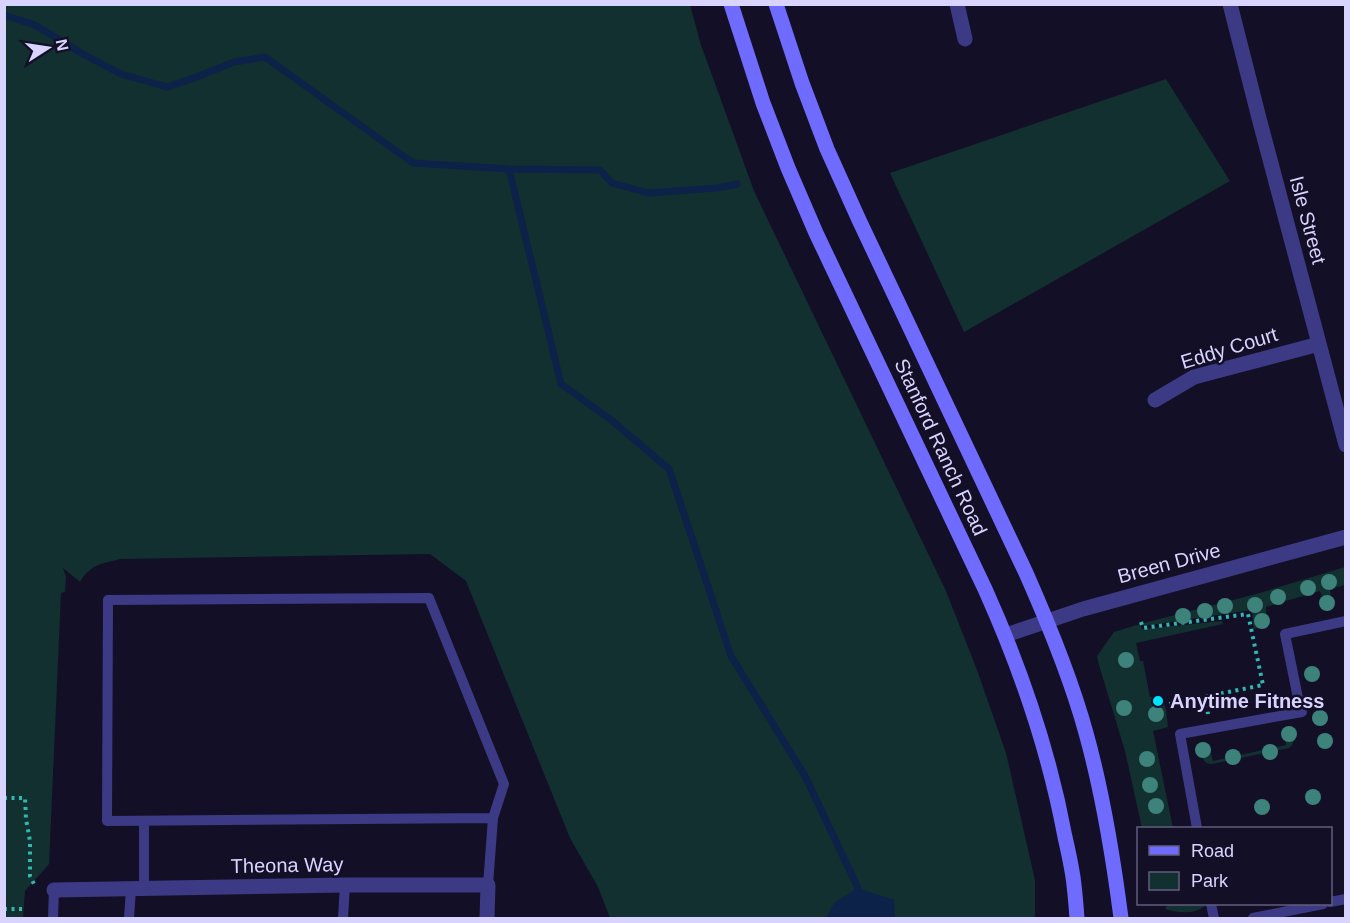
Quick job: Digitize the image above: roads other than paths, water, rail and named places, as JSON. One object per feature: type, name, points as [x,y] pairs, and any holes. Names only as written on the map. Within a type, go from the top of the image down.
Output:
[{"type":"main road","name":"Stanford Ranch Road","points":[[731,4],[763,103],[811,222],[1006,635],[1032,707],[1057,797],[1073,878],[1077,918]]},
{"type":"main road","name":"Stanford Ranch Road","points":[[776,4],[827,150],[1048,621],[1088,744],[1102,801],[1121,918]]},
{"type":"street","points":[[957,4],[965,39]]},
{"type":"street","name":"Isle Street","points":[[1230,4],[1346,446]]},
{"type":"street","name":"Eddy Court","points":[[1155,400],[1194,377],[1319,344]]},
{"type":"street","name":"Breen Drive","points":[[1006,635],[1083,609],[1346,537]]},
{"type":"street","points":[[487,918],[488,885]]},
{"type":"street","name":"Theona Way","points":[[54,890],[488,885]]},
{"type":"lane","points":[[488,885],[493,818],[504,784],[429,598],[108,600],[107,821],[493,818]]},
{"type":"lane","points":[[1298,698],[1285,634],[1346,621]]},
{"type":"lane","points":[[1197,827],[1180,734],[1302,712]]},
{"type":"lane","points":[[129,918],[137,889],[144,821]]},
{"type":"lane","points":[[343,918],[345,885]]},
{"type":"lane","points":[[53,918],[54,890]]},
{"type":"lane","points":[[1252,918],[1314,905]]},
{"type":"water","points":[[858,888],[894,900],[895,918],[826,918],[834,903]]},
{"type":"waterway","points":[[4,15],[35,25],[121,74],[167,87],[234,62],[265,57],[413,163],[509,169],[561,384],[610,419],[669,469],[731,656],[805,776],[858,888]]},
{"type":"waterway","points":[[509,169],[600,170],[612,183],[648,193],[717,188],[737,184]]},
{"type":"place","name":"Anytime Fitness","points":[[1158,701]]}]
